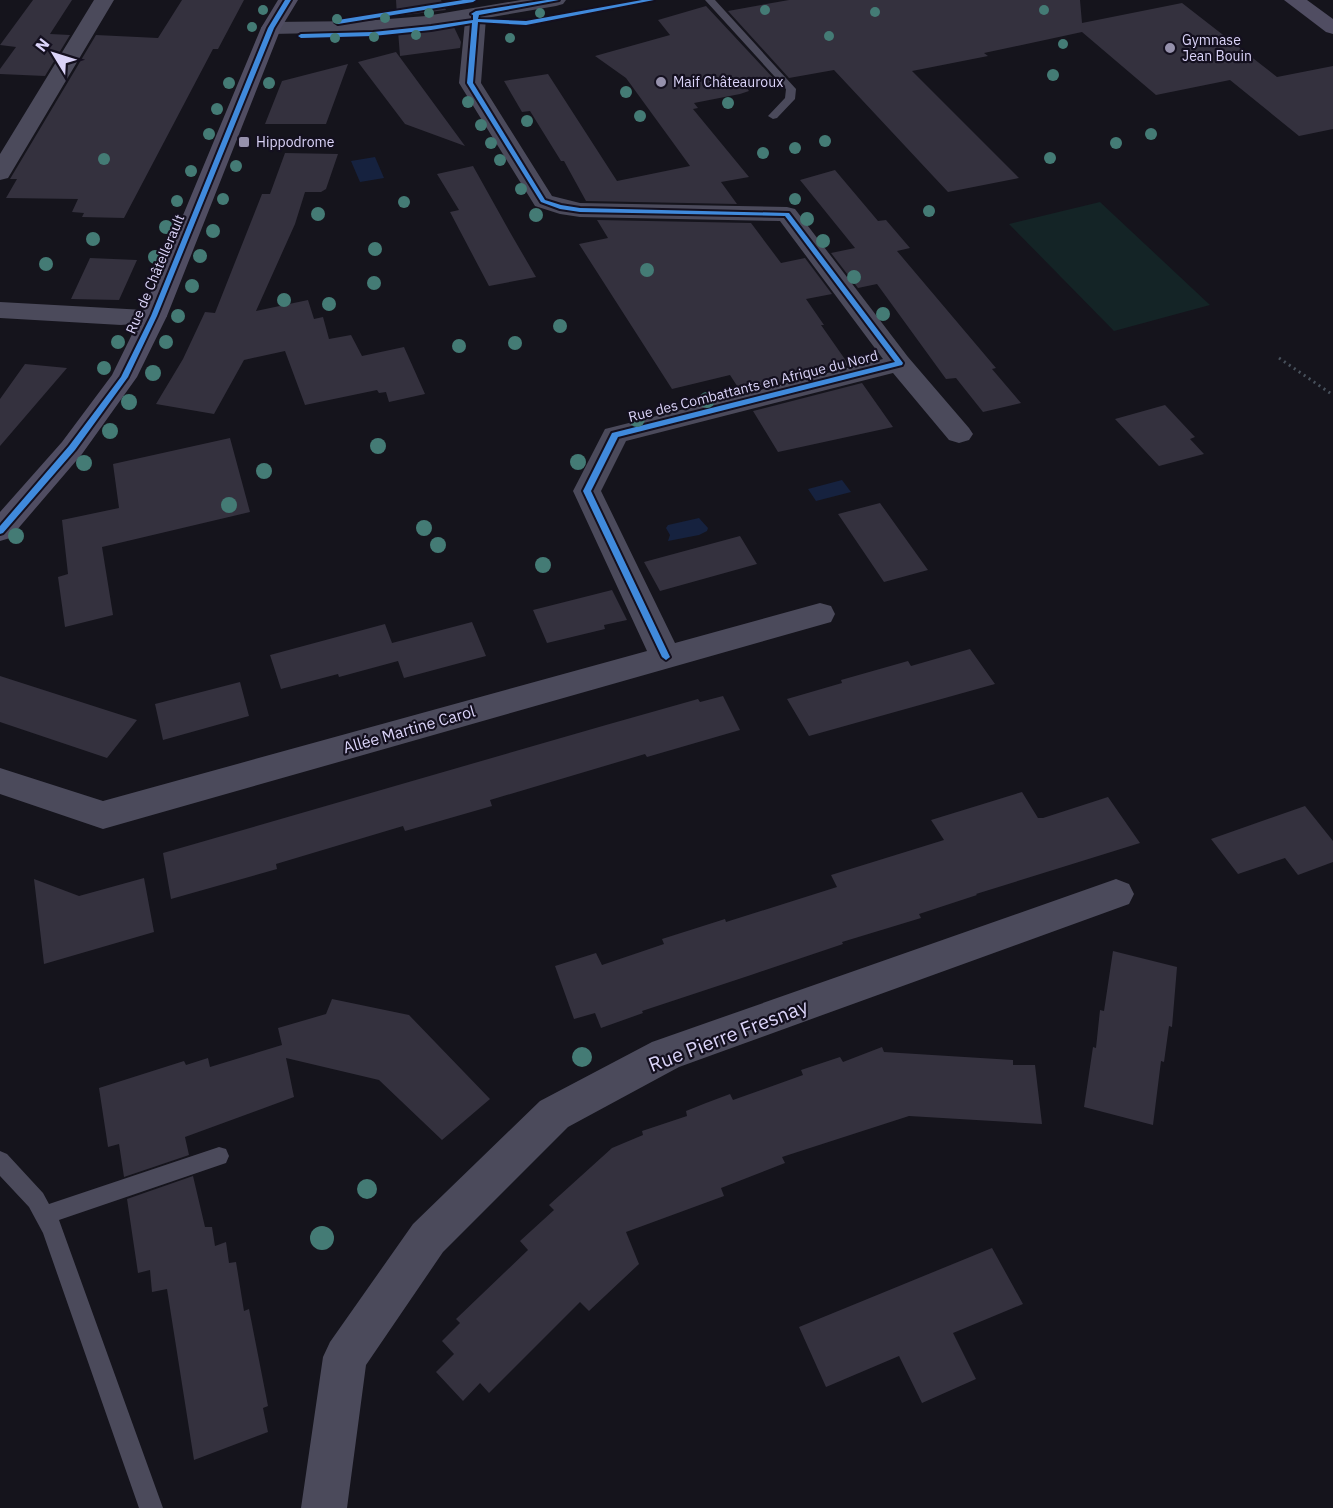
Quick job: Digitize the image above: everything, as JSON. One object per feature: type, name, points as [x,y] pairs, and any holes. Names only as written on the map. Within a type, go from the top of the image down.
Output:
[{"type":"main road","name":"Rue de Châtellerault","points":[[0,531],[72,447],[124,377],[154,316],[271,28],[288,0]]},
{"type":"main road","points":[[1294,0],[1331,25]]},
{"type":"street","points":[[0,172],[104,0]]},
{"type":"street","points":[[271,28],[374,26],[426,22],[556,0]]},
{"type":"street","name":"Rue des Combattants en Afrique du Nord","points":[[476,13],[470,83],[543,201],[560,207],[580,210],[787,214],[899,363],[958,434]]},
{"type":"street","points":[[0,310],[121,317],[154,316]]},
{"type":"street","name":"Rue des Combattants en Afrique du Nord","points":[[666,657],[587,491],[615,435],[899,363]]},
{"type":"street","name":"Allée Martine Carol","points":[[0,781],[103,815],[820,614]]},
{"type":"street","name":"Rue Pierre Fresnay","points":[[324,1508],[345,1357],[428,1238],[554,1114],[666,1054],[1116,894]]},
{"type":"lane","points":[[710,0],[790,89],[790,99],[773,116]]},
{"type":"lane","points":[[45,1215],[219,1156]]},
{"type":"lane","points":[[0,1161],[36,1200],[52,1229],[151,1508]]},
{"type":"path","points":[[1279,358],[1333,395]]},
{"type":"shaded area","points":[[1100,202],[1210,305],[1114,331],[1009,224]]},
{"type":"water","points":[[375,157],[384,178],[360,182],[351,161]]},
{"type":"water","points":[[842,480],[851,492],[816,501],[808,489]]},
{"type":"water","points":[[699,518],[708,528],[707,531],[699,535],[668,541],[670,535],[666,528],[668,525]]},
{"type":"building","points":[[33,0],[72,0],[50,34],[70,35],[45,76],[0,74],[0,69],[16,47],[0,45]]},
{"type":"building","points":[[182,0],[244,0],[218,49],[213,49],[124,218],[82,217],[84,213],[72,212],[78,199],[6,198],[17,179],[10,179],[96,35],[158,38]]},
{"type":"building","points":[[396,0],[441,0],[446,10],[397,16]]},
{"type":"building","points":[[789,0],[1080,0],[1082,23],[1182,3],[1277,77],[1333,66],[1333,129],[1299,136],[1230,80],[1156,95],[1082,32],[984,53],[988,56],[912,71],[1019,178],[948,192],[834,70],[789,78],[728,11]]},
{"type":"building","points":[[706,6],[775,80],[745,85],[749,91],[740,94],[694,103],[698,108],[693,109],[749,177],[721,182],[737,204],[586,201],[564,161],[561,161],[530,111],[522,112],[504,81],[548,74],[617,181],[690,166],[626,78],[595,56],[670,35],[658,20]]},
{"type":"building","points":[[453,25],[461,42],[460,48],[400,56],[398,31]]},
{"type":"building","points":[[396,52],[465,146],[405,124],[358,62]]},
{"type":"building","points":[[348,64],[326,124],[265,124],[282,81]]},
{"type":"building","points":[[285,153],[338,154],[326,189],[321,192],[305,192],[295,224],[256,311],[308,300],[314,319],[323,317],[329,339],[351,335],[362,356],[404,347],[425,394],[389,402],[386,392],[379,393],[377,390],[305,405],[285,351],[244,360],[214,414],[156,404],[183,359],[205,312],[215,313],[262,194],[270,194]]},
{"type":"building","points":[[473,166],[536,277],[489,286],[450,212],[459,210],[437,174]]},
{"type":"building","points":[[835,170],[878,221],[886,220],[910,248],[897,251],[996,368],[992,369],[1021,403],[983,412],[956,378],[946,379],[877,284],[858,288],[831,253],[855,248],[800,180]]},
{"type":"building","points":[[597,220],[751,223],[781,263],[805,258],[832,294],[806,299],[849,365],[741,392],[730,375],[672,389],[579,244],[608,238]]},
{"type":"building","points":[[90,258],[137,260],[119,300],[71,299]]},
{"type":"building","points":[[25,364],[67,368],[0,446],[0,399]]},
{"type":"building","points":[[862,383],[893,427],[778,452],[753,411]]},
{"type":"building","points":[[1165,405],[1195,437],[1190,439],[1204,454],[1159,466],[1115,419]]},
{"type":"building","points":[[230,438],[250,512],[102,547],[113,615],[65,627],[58,577],[68,574],[62,520],[119,508],[113,464]]},
{"type":"building","points":[[880,503],[928,570],[884,582],[838,514]]},
{"type":"building","points":[[740,536],[757,564],[660,591],[644,562]]},
{"type":"building","points":[[612,590],[627,620],[604,625],[605,629],[547,643],[533,610]]},
{"type":"building","points":[[472,622],[486,656],[404,678],[398,661],[339,677],[338,674],[281,689],[270,655],[385,624],[392,643]]},
{"type":"building","points":[[970,649],[995,684],[809,736],[787,699],[842,683],[841,680],[908,661],[911,666]]},
{"type":"building","points":[[0,676],[137,720],[107,758],[0,722]]},
{"type":"building","points":[[240,682],[249,716],[163,740],[155,704]]},
{"type":"building","points":[[723,696],[740,730],[647,757],[645,754],[490,800],[492,806],[405,831],[403,826],[276,864],[277,869],[171,899],[163,853],[698,699],[700,702]]},
{"type":"building","points":[[1022,792],[1038,818],[1108,797],[1140,843],[976,894],[919,914],[921,918],[842,942],[843,944],[642,1011],[643,1013],[601,1028],[595,1013],[574,1019],[555,966],[596,953],[602,965],[664,944],[662,939],[725,919],[726,922],[837,887],[831,875],[944,840],[931,820]]},
{"type":"building","points":[[1305,806],[1333,841],[1333,862],[1298,875],[1285,858],[1238,874],[1211,839]]},
{"type":"building","points":[[144,878],[154,932],[44,964],[34,879],[79,896]]},
{"type":"building","points":[[1113,951],[1177,967],[1172,1027],[1169,1026],[1164,1062],[1161,1061],[1153,1125],[1084,1107],[1093,1047],[1096,1048],[1100,1010],[1104,1011]]},
{"type":"building","points":[[332,999],[409,1015],[490,1099],[442,1140],[379,1080],[286,1058],[294,1097],[185,1137],[189,1155],[124,1177],[119,1144],[108,1147],[99,1088],[184,1061],[186,1065],[208,1058],[210,1067],[282,1045],[278,1028],[326,1014]]},
{"type":"building","points":[[882,1047],[884,1052],[1013,1060],[1013,1065],[1035,1065],[1042,1124],[909,1116],[782,1157],[785,1163],[721,1188],[724,1196],[626,1232],[639,1264],[589,1311],[580,1302],[489,1393],[480,1383],[463,1401],[436,1372],[454,1354],[442,1341],[460,1323],[456,1319],[528,1250],[520,1241],[554,1210],[549,1205],[612,1148],[643,1135],[642,1131],[687,1116],[686,1111],[730,1094],[733,1100],[803,1075],[801,1070],[840,1057],[843,1062]]},
{"type":"building","points":[[193,1176],[205,1227],[212,1227],[215,1246],[226,1242],[229,1263],[236,1262],[244,1311],[249,1309],[268,1406],[263,1408],[268,1432],[194,1460],[167,1289],[152,1292],[150,1270],[138,1273],[127,1199]]},
{"type":"building","points":[[992,1248],[1023,1304],[953,1333],[976,1379],[922,1403],[899,1356],[826,1387],[799,1327]]},
{"type":"cycle path","points":[[0,531],[72,448],[124,377],[154,316],[271,28],[288,0]]},
{"type":"cycle path","points":[[338,22],[473,0]]},
{"type":"cycle path","points":[[474,14],[556,0]]},
{"type":"cycle path","points":[[301,36],[373,34],[482,20],[526,23],[651,0]]},
{"type":"cycle path","points":[[476,13],[470,83],[543,201],[560,207],[580,210],[787,214],[899,363],[615,435],[587,491],[666,657]]},
{"type":"place","name":"Gymnase Jean Bouin","points":[[1170,48]]},
{"type":"place","name":"Maif Châteauroux","points":[[661,82]]},
{"type":"place","name":"Hippodrome","points":[[244,142]]}]
